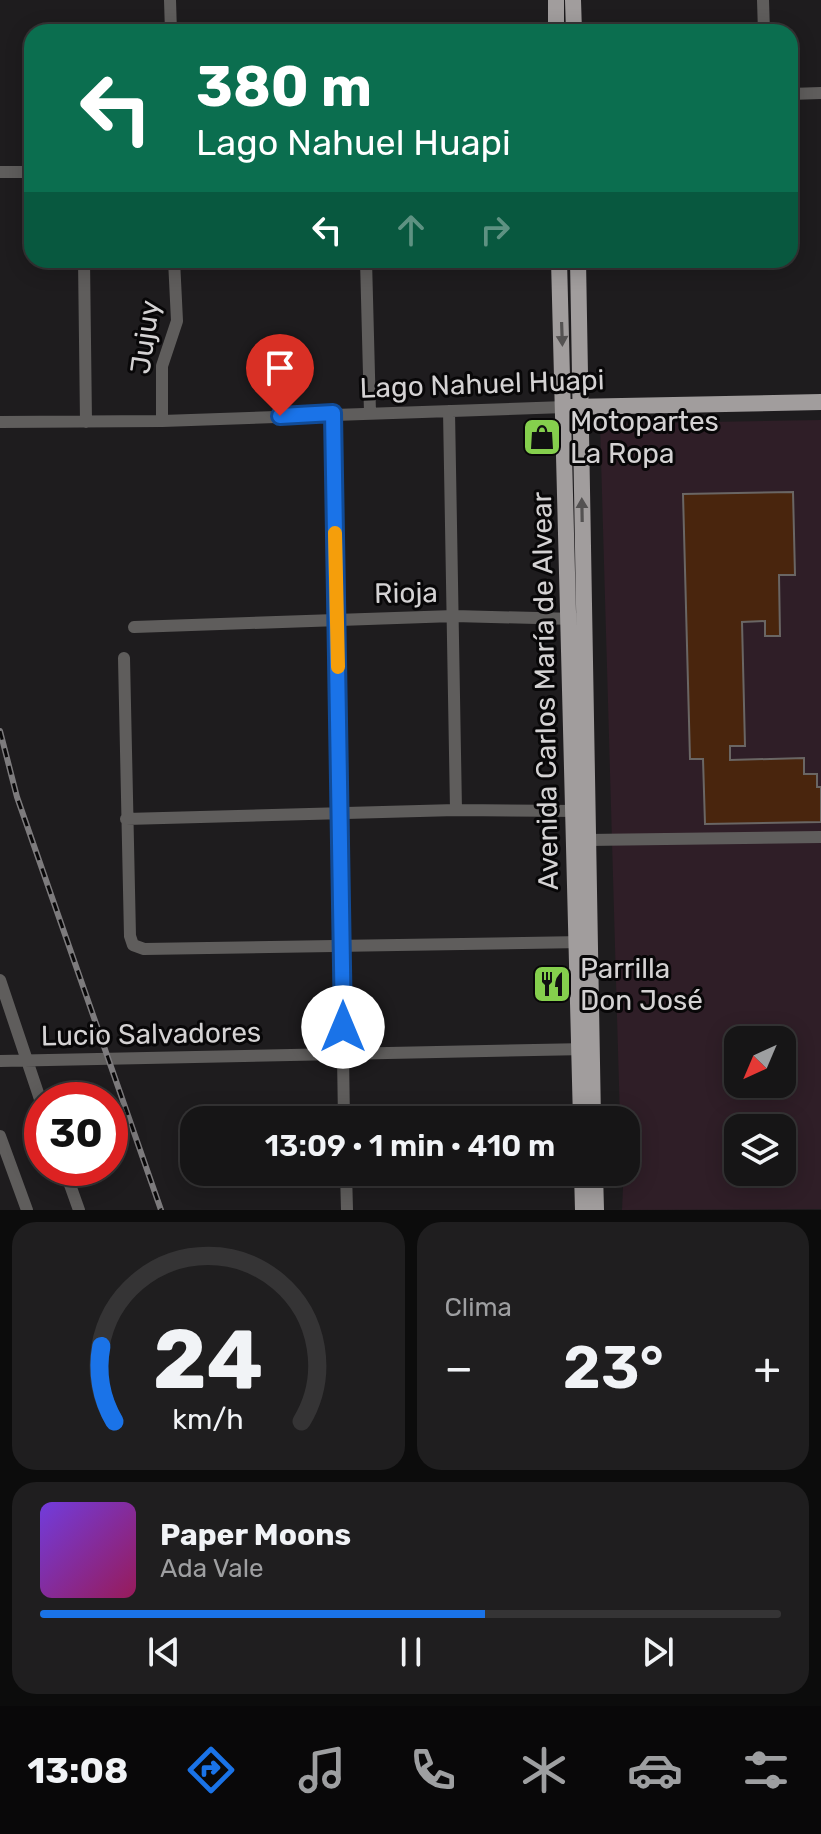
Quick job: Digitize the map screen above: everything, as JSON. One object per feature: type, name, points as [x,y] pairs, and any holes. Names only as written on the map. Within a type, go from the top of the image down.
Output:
[{"type":"main road","points":[[556,0],[556,24]]},
{"type":"main road","points":[[573,0],[574,24]]},
{"type":"main road","name":"Avenida Carlos María de Alvear","points":[[560,268],[573,407]]},
{"type":"main road","name":"Avenida Carlos María de Alvear","points":[[578,268],[573,407],[584,942],[585,1049],[582,1106]]},
{"type":"main road","name":"Lago Nahuel Huapi","points":[[573,407],[821,402]]},
{"type":"main road","name":"Avenida Carlos María de Alvear","points":[[581,811],[587,840],[584,942]]},
{"type":"main road","name":"Avenida Carlos María de Alvear","points":[[585,1049],[591,1106]]},
{"type":"main road","points":[[582,1186],[583,1210]]},
{"type":"main road","points":[[595,1186],[596,1210]]},
{"type":"street","points":[[170,0],[171,24]]},
{"type":"street","points":[[763,0],[764,24]]},
{"type":"street","points":[[798,94],[821,93]]},
{"type":"street","points":[[0,172],[24,172]]},
{"type":"street","points":[[84,268],[86,422]]},
{"type":"street","name":"Jujuy","points":[[162,421],[162,366],[177,321],[174,268]]},
{"type":"street","points":[[366,268],[370,413]]},
{"type":"street","name":"Lago Nahuel Huapi","points":[[0,422],[162,421],[573,407]]},
{"type":"street","points":[[449,411],[456,810]]},
{"type":"street","points":[[333,413],[342,813],[344,1106]]},
{"type":"street","name":"Rioja","points":[[134,627],[454,616],[577,619]]},
{"type":"street","points":[[124,658],[126,819],[130,936],[133,945],[144,949],[584,942]]},
{"type":"street","points":[[126,819],[456,810],[581,811]]},
{"type":"street","points":[[587,840],[821,837]]},
{"type":"street","points":[[0,980],[34,1082]]},
{"type":"street","name":"Lucio Salvadores","points":[[0,1061],[585,1049]]},
{"type":"street","points":[[0,1136],[27,1210]]},
{"type":"street","points":[[70,1186],[79,1210]]},
{"type":"street","points":[[346,1186],[347,1210]]},
{"type":"shaded area","points":[[821,420],[821,1209],[622,1210],[623,1186],[640,1186],[640,1106],[620,1106],[600,424]]},
{"type":"building","points":[[793,492],[795,575],[779,575],[780,636],[765,636],[765,621],[742,622],[745,746],[730,746],[730,760],[804,758],[804,774],[817,774],[817,787],[821,787],[821,822],[705,824],[703,759],[690,759],[683,494]]},
{"type":"railway","points":[[0,731],[17,797],[161,1210]]},
{"type":"slow traffic","points":[[335,533],[338,667]]},
{"type":"place","name":"Motopartes La Ropa","points":[[542,437]]},
{"type":"place","name":"Parrilla Don José","points":[[552,984]]},
{"type":"route","points":[[280,416],[333,413],[342,813],[343,1027]]}]
